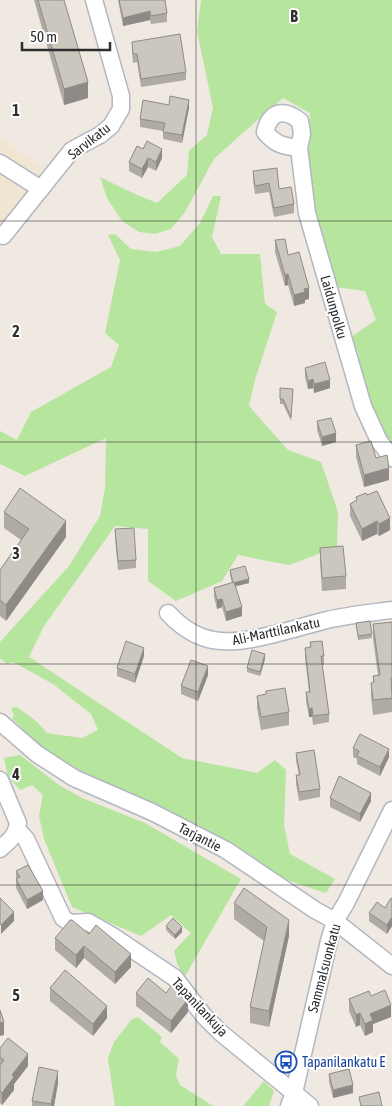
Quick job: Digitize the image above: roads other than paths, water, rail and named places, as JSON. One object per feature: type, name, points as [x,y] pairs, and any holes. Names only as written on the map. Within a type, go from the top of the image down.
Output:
[{"type":"street","name":"Sarvikatu","points":[[3,236],[72,150],[100,135],[111,126],[121,109],[121,96],[94,0]]},
{"type":"street","name":"Laidunpolku","points":[[299,148],[307,213],[363,406],[380,441],[392,458]]},
{"type":"street","points":[[0,164],[41,189]]},
{"type":"street","name":"Ali-Marttilankatu","points":[[168,613],[177,623],[198,636],[221,642],[243,640],[330,619],[392,610]]},
{"type":"street","name":"Tarjantie","points":[[2,727],[37,754],[74,778],[152,812],[226,850],[315,910],[335,921],[392,966]]},
{"type":"street","points":[[0,780],[16,816],[17,829],[12,838],[0,849]]},
{"type":"street","name":"Sammalsuonkatu","points":[[291,1099],[328,941],[335,921],[346,903],[392,810]]},
{"type":"street","name":"Tapanilankuja","points":[[17,829],[26,839],[63,918],[70,922],[88,922],[175,978],[204,1016],[220,1033],[291,1099],[310,1106]]},
{"type":"place","name":"Tapanilankatu E","points":[[286,1062]]}]
